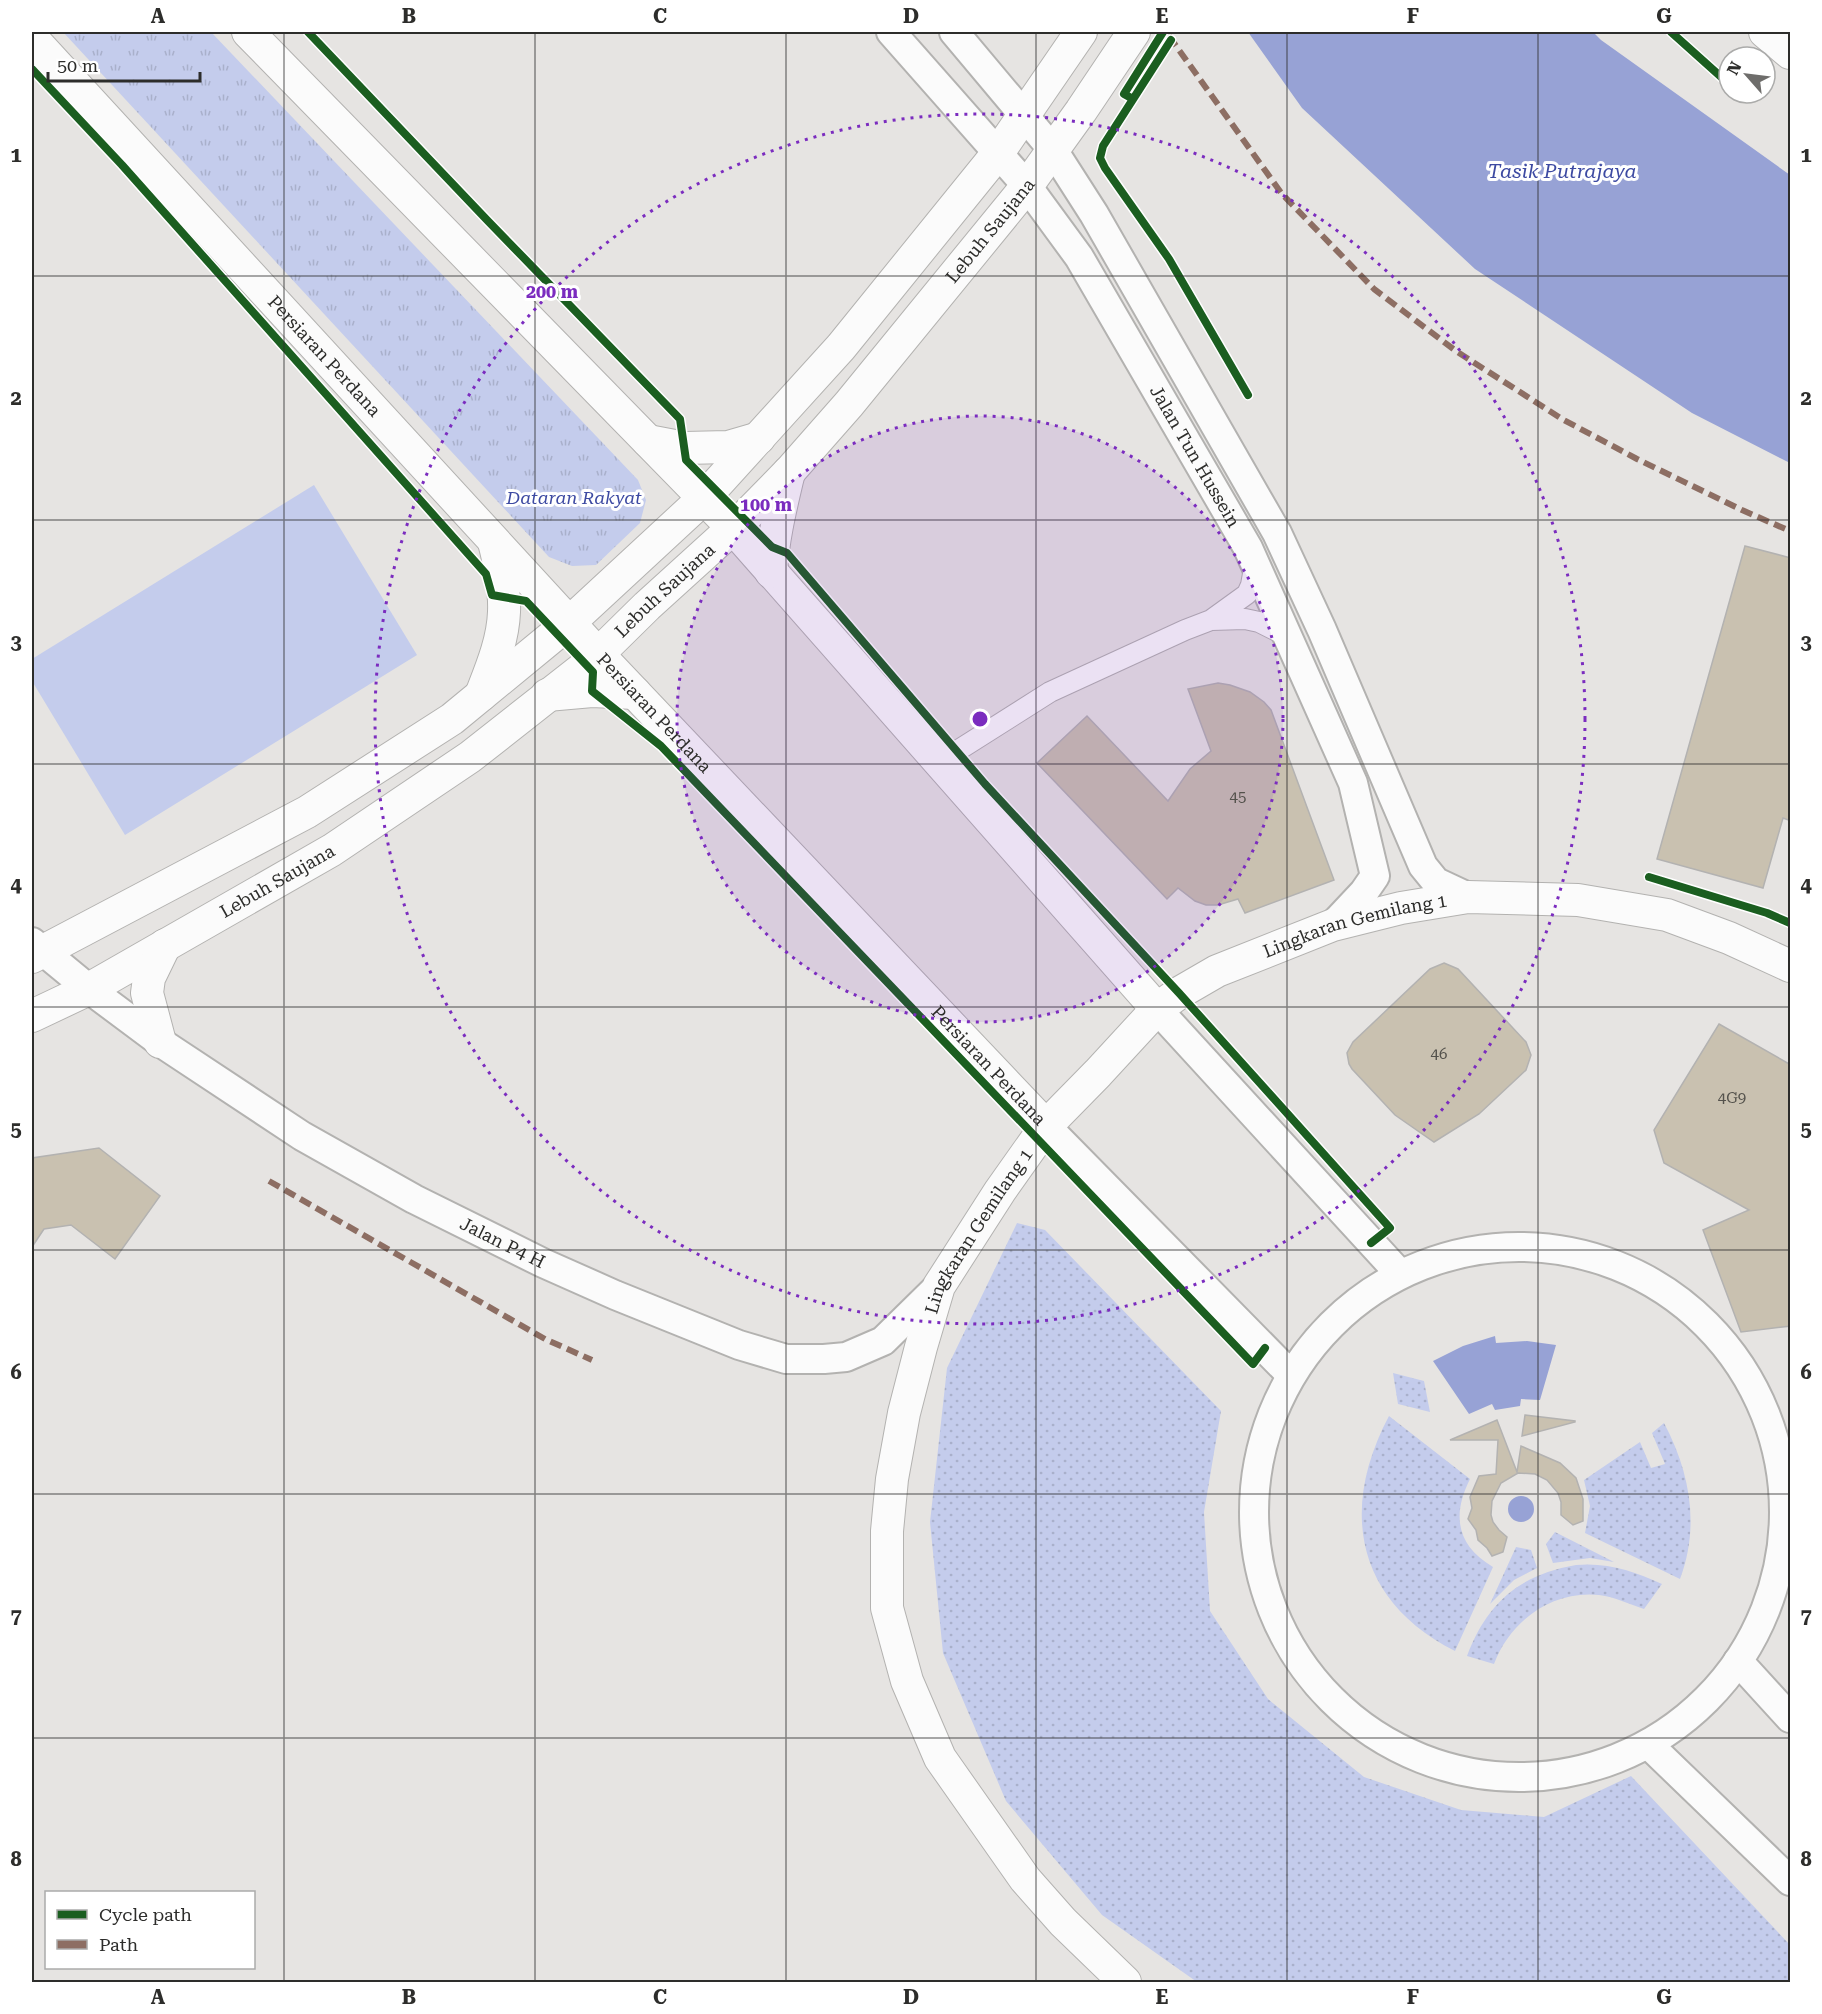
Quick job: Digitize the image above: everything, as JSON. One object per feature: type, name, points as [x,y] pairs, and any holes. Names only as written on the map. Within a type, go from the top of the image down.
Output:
[{"type":"main road","points":[[248,32],[733,528],[1157,1009]]},
{"type":"main road","points":[[35,950],[307,812],[452,719],[570,622],[704,498],[841,347],[998,153],[1081,32]]},
{"type":"main road","name":"Lebuh Saujana","points":[[32,1017],[89,989],[333,850],[470,757],[598,654],[733,528],[790,471],[849,404],[1027,186],[1134,32]]},
{"type":"main road","points":[[1765,32],[1791,53]]},
{"type":"main road","name":"Persiaran Perdana","points":[[32,38],[598,654],[1046,1126]]},
{"type":"main road","points":[[648,441],[685,448],[728,447],[759,438]]},
{"type":"main road","points":[[771,572],[772,547],[790,471]]},
{"type":"main road","points":[[481,696],[498,649],[504,614],[503,579],[494,542]]},
{"type":"main road","points":[[547,695],[592,691],[635,693]]},
{"type":"main road","name":"Lingkaran Gemilang 1","points":[[1125,1983],[1063,1922],[1025,1879],[940,1758],[907,1681],[887,1608],[887,1530],[892,1479],[904,1413],[939,1286],[1000,1191],[1046,1126],[1157,1009],[1217,971],[1333,925],[1401,908],[1468,897],[1578,900],[1658,912],[1729,938],[1791,966]]},
{"type":"main road","points":[[160,1042],[147,993],[149,978],[165,945]]},
{"type":"street","name":"Jalan Tun Hussein","points":[[891,32],[1027,186],[1079,257],[1248,548],[1353,783],[1376,876],[1333,925]]},
{"type":"street","name":"Jalan Tun Hussein","points":[[954,32],[1053,150],[1094,214],[1276,533],[1322,630],[1423,866],[1436,882],[1468,897]]},
{"type":"street","points":[[938,763],[1050,692],[1211,620],[1247,594],[1255,563]]},
{"type":"street","points":[[1211,620],[1245,619],[1259,622],[1287,636]]},
{"type":"street","name":"Jalan P4 H","points":[[35,950],[160,1042],[293,1130],[414,1199],[553,1268],[738,1345],[786,1359],[846,1357],[883,1341],[939,1286]]},
{"type":"street","points":[[1157,1009],[1400,1274]]},
{"type":"street","name":"Persiaran Perdana","points":[[1046,1126],[1291,1375]]},
{"type":"street","points":[[1503,1246],[1557,1248],[1609,1261],[1657,1284],[1700,1316],[1736,1357],[1762,1404],[1778,1455],[1785,1508],[1779,1562],[1764,1614],[1738,1661],[1698,1708],[1648,1744],[1583,1770],[1538,1778],[1480,1776],[1424,1762],[1372,1736],[1328,1698],[1292,1653],[1268,1600],[1255,1544],[1255,1485],[1267,1428],[1291,1375],[1340,1316],[1400,1274],[1450,1255],[1503,1246]]},
{"type":"street","points":[[1738,1661],[1791,1718]]},
{"type":"street","points":[[1648,1744],[1791,1881]]},
{"type":"green space","name":"Dataran Rakyat","points":[[63,32],[211,32],[638,480],[646,500],[640,523],[596,565],[572,566],[549,557]]},
{"type":"green space","points":[[314,485],[417,655],[125,835],[32,681],[32,659]]},
{"type":"green space","points":[[1017,1223],[1045,1230],[1221,1411],[1204,1512],[1210,1611],[1268,1699],[1364,1777],[1461,1810],[1544,1817],[1631,1776],[1790,1945],[1790,1982],[1197,1982],[1102,1915],[1006,1801],[943,1653],[930,1522],[947,1368]]},
{"type":"green space","points":[[1393,1373],[1424,1381],[1430,1412],[1398,1404]]},
{"type":"green space","points":[[1389,1416],[1470,1479],[1461,1505],[1461,1528],[1471,1549],[1493,1567],[1455,1651],[1422,1630],[1396,1606],[1377,1579],[1366,1550],[1362,1518],[1364,1485],[1373,1451]]},
{"type":"green space","points":[[1664,1423],[1686,1480],[1691,1519],[1690,1539],[1680,1579],[1585,1533],[1590,1506],[1584,1480],[1640,1442],[1651,1468],[1665,1464],[1652,1433]]},
{"type":"green space","points":[[1555,1532],[1614,1562],[1590,1558],[1553,1563],[1546,1544]]},
{"type":"green space","points":[[1516,1547],[1531,1550],[1537,1568],[1514,1580],[1490,1604]]},
{"type":"green space","points":[[1576,1565],[1620,1568],[1662,1584],[1644,1609],[1599,1595],[1582,1595],[1549,1603],[1522,1622],[1511,1634],[1494,1664],[1467,1656],[1484,1621],[1508,1594],[1538,1576]]},
{"type":"water","name":"Tasik Putrajaya","points":[[1248,32],[1593,32],[1790,175],[1790,463],[1692,413],[1475,269],[1302,108]]},
{"type":"water","points":[[1495,1336],[1496,1343],[1527,1341],[1556,1345],[1540,1400],[1521,1399],[1520,1406],[1495,1410],[1492,1404],[1469,1414],[1433,1361],[1463,1346]]},
{"type":"water","points":[[1521,1496],[1531,1499],[1534,1509],[1531,1519],[1521,1522],[1511,1519],[1508,1509],[1511,1499]]},
{"type":"building","points":[[1745,546],[1791,558],[1791,821],[1783,818],[1763,888],[1657,859]]},
{"type":"building","points":[[1218,683],[1250,692],[1271,710],[1334,880],[1245,913],[1238,899],[1218,905],[1206,905],[1195,901],[1178,888],[1167,899],[1037,763],[1087,716],[1168,801],[1190,769],[1211,751],[1188,689]]},
{"type":"building","points":[[1444,963],[1458,969],[1526,1042],[1531,1055],[1526,1070],[1479,1114],[1434,1142],[1395,1115],[1352,1069],[1347,1053],[1353,1042],[1430,969]]},
{"type":"building","points":[[1719,1024],[1791,1065],[1791,1326],[1741,1332],[1703,1230],[1749,1210],[1664,1163],[1654,1130]]},
{"type":"building","points":[[99,1148],[160,1196],[115,1259],[71,1225],[44,1229],[32,1247],[32,1158]]},
{"type":"building","points":[[1525,1415],[1575,1421],[1575,1422],[1522,1436]]},
{"type":"building","points":[[1497,1420],[1517,1472],[1521,1446],[1560,1463],[1576,1478],[1583,1499],[1583,1521],[1573,1525],[1561,1515],[1558,1493],[1547,1480],[1535,1474],[1518,1473],[1501,1483],[1492,1501],[1493,1522],[1507,1537],[1503,1552],[1492,1556],[1478,1540],[1476,1530],[1468,1519],[1472,1508],[1470,1497],[1479,1476],[1496,1474],[1498,1440],[1450,1440]]},
{"type":"marked path","points":[[1169,36],[1282,194],[1374,289],[1456,351],[1562,419],[1637,459],[1790,531]]},
{"type":"marked path","points":[[269,1181],[545,1339],[592,1360]]},
{"type":"cycle path","points":[[308,32],[680,419],[686,460],[772,547],[787,553],[985,784],[1179,993],[1390,1228],[1371,1243]]},
{"type":"cycle path","points":[[1133,99],[1124,94],[1163,32]]},
{"type":"cycle path","points":[[1671,32],[1717,73]]},
{"type":"cycle path","points":[[1171,40],[1103,146],[1100,158],[1169,259],[1248,395]]},
{"type":"cycle path","points":[[32,69],[122,165],[486,574],[492,595],[526,601],[593,672],[592,691],[661,746],[1253,1364],[1265,1348]]},
{"type":"cycle path","points":[[1649,877],[1767,913],[1790,923]]}]
